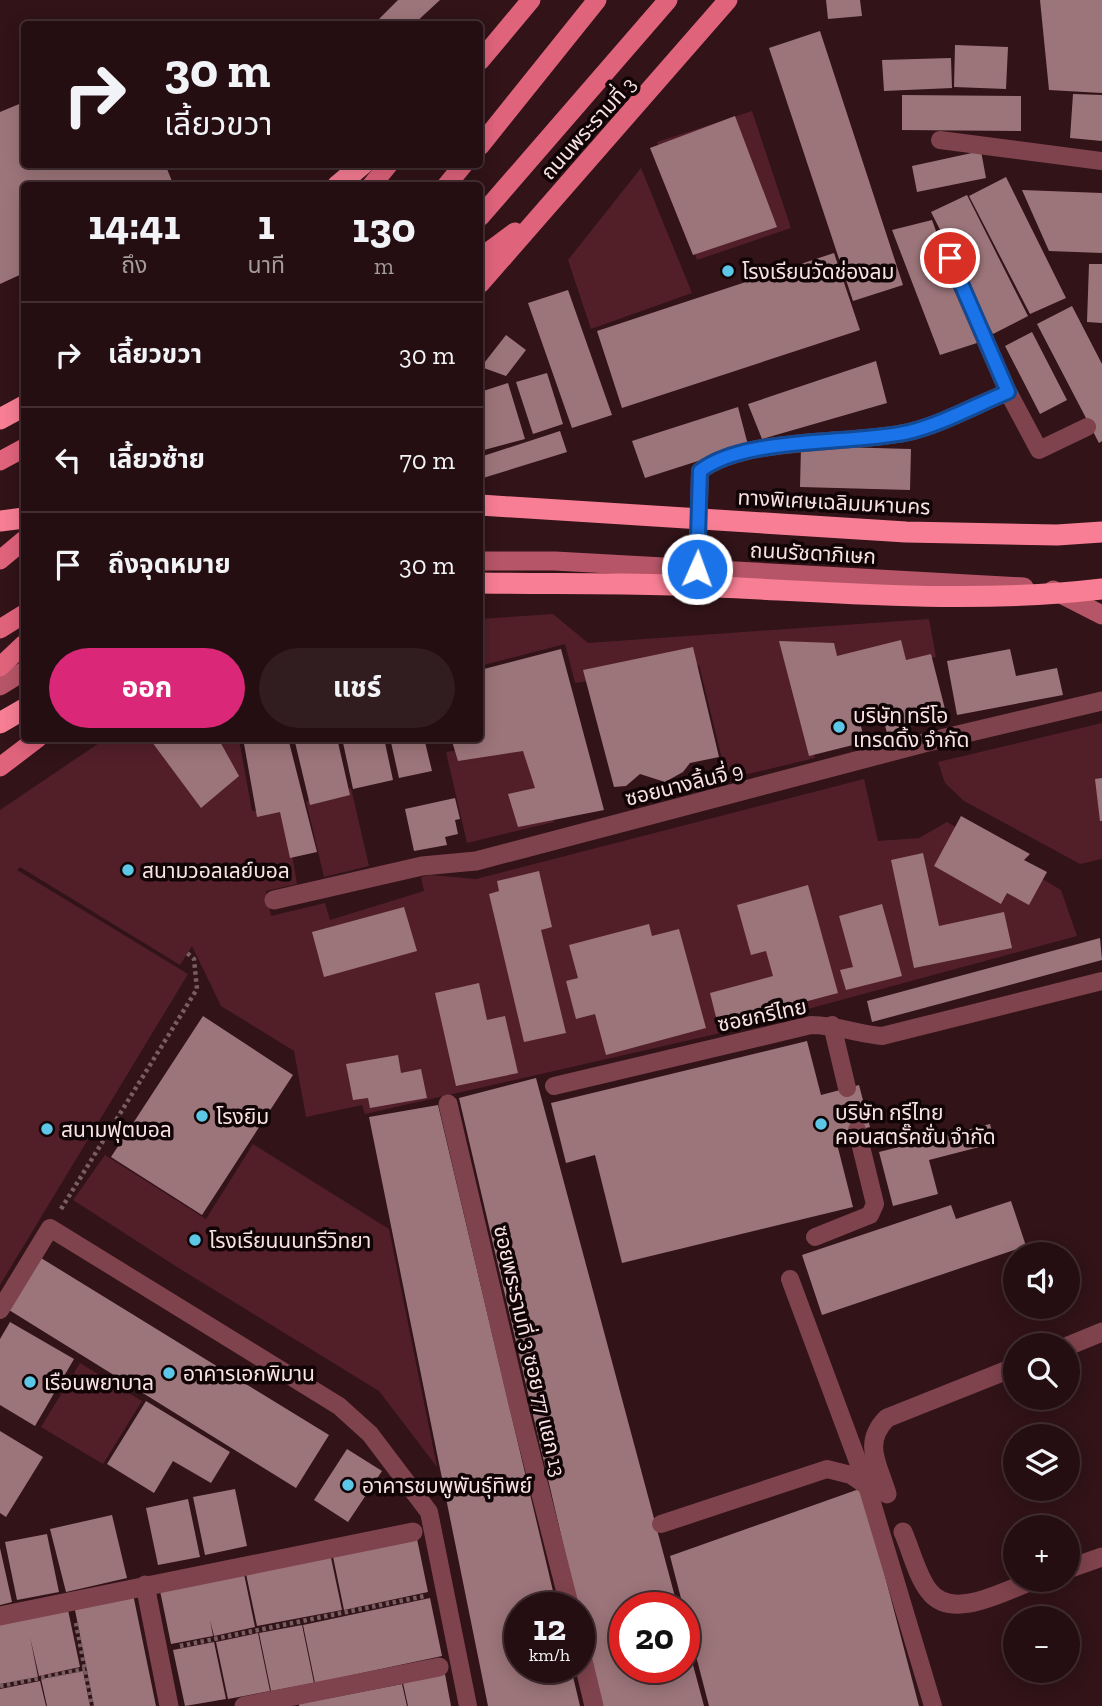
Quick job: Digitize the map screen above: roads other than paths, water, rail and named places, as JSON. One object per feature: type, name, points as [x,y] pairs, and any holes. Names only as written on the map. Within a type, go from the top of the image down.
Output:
[{"type":"highway","points":[[342,182],[358,168]]},
{"type":"highway","points":[[0,419],[21,408]]},
{"type":"highway","name":"ทางพิเศษเฉลิมมหานคร","points":[[483,505],[906,532],[1057,535],[1102,532]]},
{"type":"highway","points":[[0,521],[21,518]]},
{"type":"highway","points":[[483,583],[672,585],[869,597],[1059,594],[1102,589]]},
{"type":"highway","points":[[0,723],[21,711]]},
{"type":"main road","points":[[483,57],[531,0]]},
{"type":"main road","points":[[483,142],[597,0]]},
{"type":"main road","name":"ถนนพระรามที่ 3","points":[[483,214],[668,0]]},
{"type":"main road","name":"ถนนพระรามที่ 3","points":[[483,281],[728,0]]},
{"type":"main road","points":[[374,182],[386,168]]},
{"type":"main road","points":[[449,182],[461,168]]},
{"type":"main road","points":[[483,256],[547,208]]},
{"type":"main road","points":[[0,461],[21,450]]},
{"type":"main road","points":[[0,529],[21,514]]},
{"type":"main road","points":[[0,560],[21,542]]},
{"type":"main road","name":"ถนนรัชดาภิเษก","points":[[483,561],[555,561],[1051,589],[1102,589]]},
{"type":"main road","points":[[1051,589],[1102,615]]},
{"type":"main road","points":[[0,629],[21,616]]},
{"type":"main road","points":[[0,667],[21,647]]},
{"type":"main road","points":[[0,686],[21,673]]},
{"type":"main road","points":[[0,767],[33,742]]},
{"type":"street","name":"ซอยนางลิ้นจี่ 9","points":[[274,900],[422,866],[476,861],[924,743],[1102,701]]},
{"type":"street","name":"ซอยพระรามที่ 3 ซอย 77 แยก 13","points":[[449,1104],[518,1404],[566,1592]]},
{"type":"street","points":[[1080,1341],[1102,1332]]},
{"type":"street","points":[[887,1494],[871,1442],[875,1430],[887,1418],[1003,1372]]},
{"type":"street","points":[[0,1616],[413,1532]]},
{"type":"street","points":[[903,1532],[929,1591],[943,1604],[959,1606],[1003,1591]]},
{"type":"street","points":[[1080,1565],[1102,1557]]},
{"type":"street","points":[[145,1585],[169,1706]]},
{"type":"street","points":[[244,1706],[439,1667]]},
{"type":"street","points":[[588,1683],[594,1706]]},
{"type":"lane","points":[[940,139],[1102,161]]},
{"type":"lane","points":[[950,258],[1008,392],[1039,450],[1087,427]]},
{"type":"lane","points":[[697,569],[700,471],[712,462],[747,452],[910,432],[1008,392]]},
{"type":"lane","name":"ซอยกรีไทย","points":[[554,1086],[811,1025],[832,1025],[859,1034],[882,1036],[1102,981]]},
{"type":"lane","points":[[832,1025],[848,1088]]},
{"type":"lane","points":[[815,1237],[870,1215],[875,1203],[857,1130]]},
{"type":"lane","points":[[0,1310],[50,1228],[339,1406],[370,1433],[429,1512],[468,1706]]},
{"type":"lane","points":[[790,1279],[867,1486],[933,1706]]},
{"type":"lane","points":[[661,1524],[827,1469],[852,1475],[867,1486]]},
{"type":"place","name":"โรงเรียนวัดช่องลม","points":[[728,271]]},
{"type":"place","name":"บริษัท ทรีโอ เทรดดิ้ง จำกัด","points":[[839,727]]},
{"type":"place","name":"สนามวอลเลย์บอล","points":[[128,870]]},
{"type":"place","name":"โรงยิม","points":[[202,1116]]},
{"type":"place","name":"บริษัท กรีไทย คอนสตรั๊คชั่น จำกัด","points":[[821,1124]]},
{"type":"place","name":"สนามฟุตบอล","points":[[47,1129]]},
{"type":"place","name":"โรงเรียนนนทรีวิทยา","points":[[195,1240]]},
{"type":"place","name":"อาคารเอกพิมาน","points":[[169,1373]]},
{"type":"place","name":"เรือนพยาบาล","points":[[30,1382]]},
{"type":"place","name":"อาคารชมพูพันธุ์ทิพย์","points":[[348,1485]]}]
